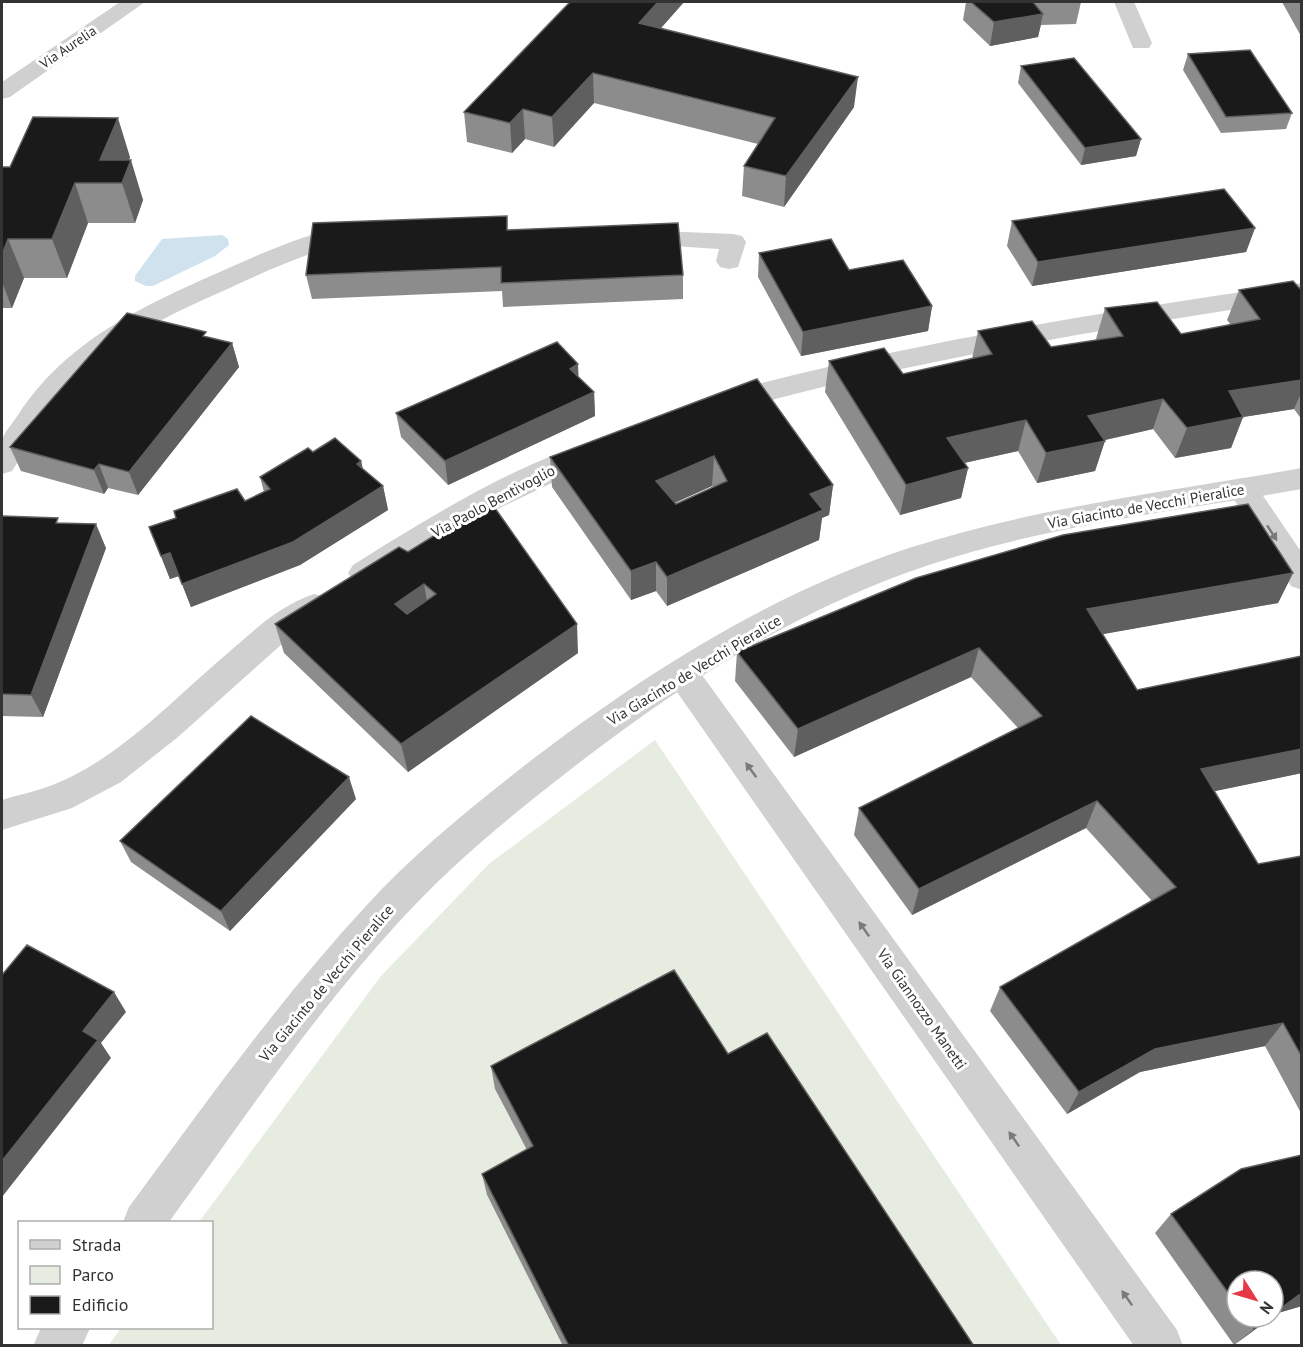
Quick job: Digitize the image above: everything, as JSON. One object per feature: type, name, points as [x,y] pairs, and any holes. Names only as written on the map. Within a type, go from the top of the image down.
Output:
[{"type":"street","name":"Via Aurelia","points":[[2,92],[134,2]]},
{"type":"street","points":[[1124,2],[1141,43]]},
{"type":"street","points":[[2,464],[61,379],[96,348],[138,319],[307,244],[342,234],[382,232]]},
{"type":"street","points":[[605,237],[733,242],[729,261]]},
{"type":"street","points":[[695,412],[801,380],[965,343],[1302,291]]},
{"type":"street","name":"Via Paolo Bentivoglio","points":[[2,815],[60,798],[109,772],[166,727],[271,635],[367,571],[493,498],[549,469],[615,442]]},
{"type":"street","name":"Via Giacinto de Vecchi Pieralice","points":[[145,1221],[288,1027],[342,960],[406,890],[480,822],[550,765],[634,704],[682,673],[812,600],[921,556],[1043,525],[1302,478]]},
{"type":"street","points":[[1242,489],[1302,578]]},
{"type":"street","name":"Via Giannozzo Manetti","points":[[682,673],[1161,1346]]},
{"type":"street","points":[[54,1346],[67,1329]]},
{"type":"green space","points":[[655,740],[1061,1345],[953,1345],[537,1167],[487,1195],[563,1345],[108,1346],[120,1329],[213,1329],[213,1221],[200,1221],[381,976],[489,864]]},
{"type":"water","points":[[222,235],[228,239],[229,245],[215,256],[153,286],[146,286],[135,281],[135,276],[162,239]]},
{"type":"building","points":[[570,2],[658,2],[639,23],[858,77],[786,176],[744,166],[775,118],[593,73],[552,117],[523,109],[510,123],[464,112]]},
{"type":"building","points":[[971,2],[1033,2],[1043,14],[994,22]]},
{"type":"building","points":[[1250,50],[1292,113],[1226,117],[1188,54]]},
{"type":"building","points":[[1074,58],[1141,139],[1085,148],[1021,66]]},
{"type":"building","points":[[33,117],[118,118],[100,160],[131,160],[122,183],[75,183],[52,239],[8,239],[2,255],[2,167],[10,167]]},
{"type":"building","points":[[1224,189],[1255,228],[1038,262],[1012,221]]},
{"type":"building","points":[[507,216],[507,230],[678,223],[683,275],[501,283],[501,267],[306,275],[313,223]]},
{"type":"building","points":[[831,239],[849,270],[903,260],[932,306],[803,332],[759,253]]},
{"type":"building","points":[[1293,281],[1302,291],[1302,380],[1229,391],[1243,417],[1187,428],[1163,399],[1088,416],[1105,441],[1046,453],[1026,420],[947,438],[968,468],[906,485],[829,361],[884,348],[903,374],[992,354],[978,331],[1032,321],[1051,347],[1123,336],[1105,308],[1157,302],[1181,334],[1260,319],[1239,290]]},
{"type":"building","points":[[127,313],[206,332],[203,336],[232,343],[129,472],[99,464],[94,470],[10,447]]},
{"type":"building","points":[[557,342],[578,364],[570,369],[594,392],[445,461],[396,413]]},
{"type":"building","points":[[757,379],[833,485],[810,494],[823,510],[667,577],[656,562],[631,571],[550,457]],"holes":[[[714,456],[727,481],[676,504],[656,481]]]},
{"type":"building","points":[[335,438],[361,461],[357,464],[383,486],[293,542],[182,584],[170,553],[161,556],[149,527],[176,518],[174,511],[237,489],[245,501],[270,489],[260,477],[308,448],[313,452]]},
{"type":"building","points":[[490,501],[577,624],[401,744],[275,624],[399,547],[408,552]],"holes":[[[424,584],[436,594],[407,614],[395,604]]]},
{"type":"building","points":[[1248,504],[1293,573],[1087,609],[1137,690],[1302,656],[1302,749],[1201,769],[1258,864],[1302,856],[1302,1057],[1283,1023],[1155,1049],[1079,1092],[1000,987],[1176,887],[1097,801],[919,889],[859,808],[1042,716],[979,648],[798,729],[737,652],[916,578],[1063,535]]},
{"type":"building","points":[[2,516],[58,518],[56,523],[96,524],[31,695],[2,694]]},
{"type":"building","points":[[251,716],[349,777],[221,911],[120,841]]},
{"type":"building","points":[[27,945],[114,992],[83,1031],[98,1040],[2,1161],[2,975]]},
{"type":"building","points":[[674,970],[728,1054],[767,1033],[974,1346],[569,1346],[482,1174],[533,1146],[491,1066]]},
{"type":"building","points":[[1302,1155],[1302,1294],[1285,1305],[1285,1269],[1225,1269],[1225,1288],[1171,1214],[1241,1169]]}]
